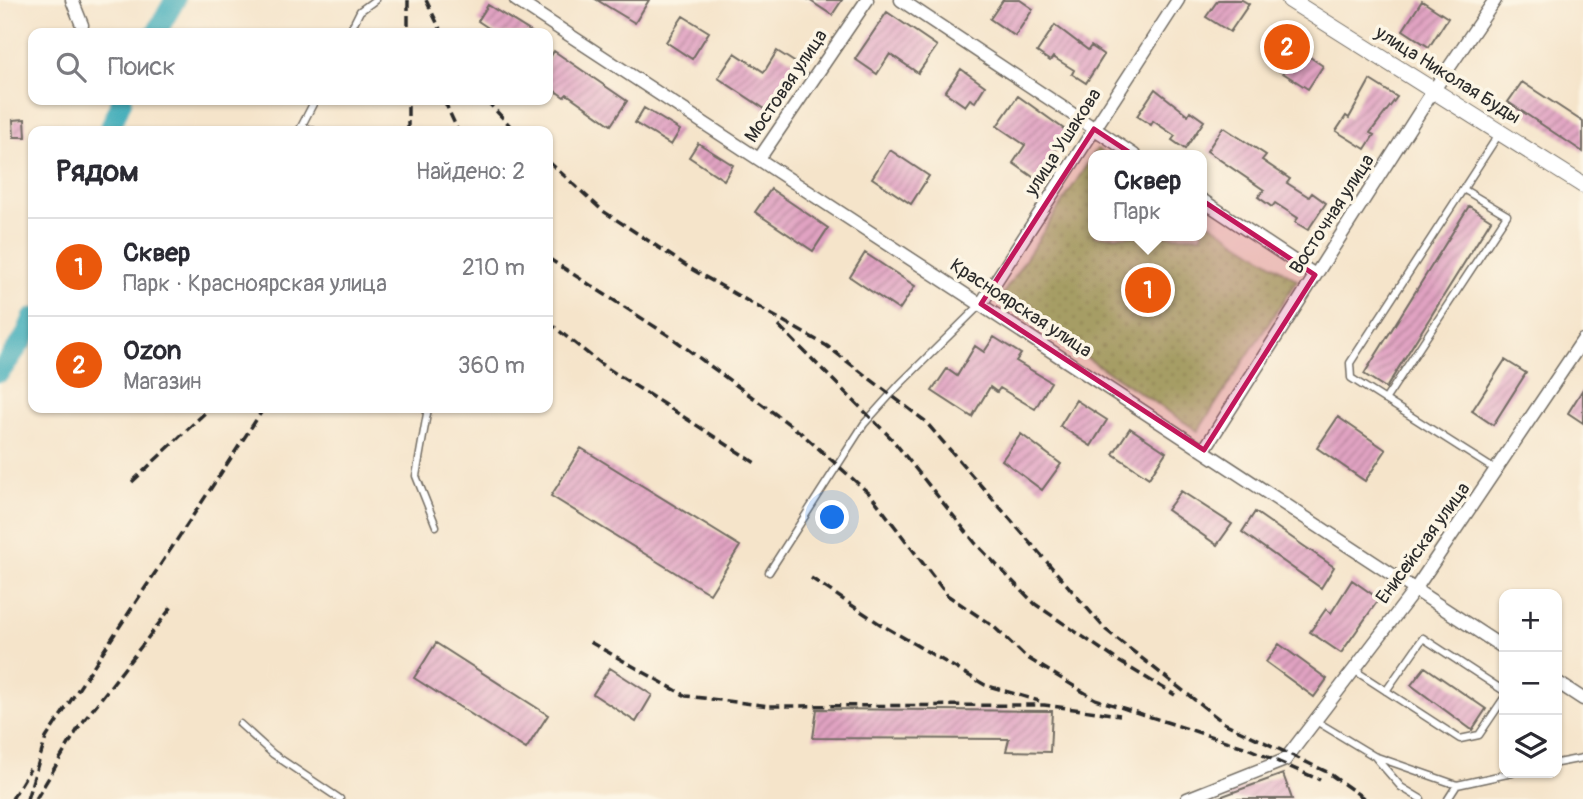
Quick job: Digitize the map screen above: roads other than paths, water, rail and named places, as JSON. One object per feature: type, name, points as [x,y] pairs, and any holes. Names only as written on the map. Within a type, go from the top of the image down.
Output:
[{"type":"street","points":[[72,0],[82,25]]},
{"type":"street","name":"Красноярская улица","points":[[516,0],[1499,645]]},
{"type":"street","name":"Мостовая улица","points":[[759,159],[867,0]]},
{"type":"street","points":[[901,0],[1126,150]]},
{"type":"street","name":"улица Ушакова","points":[[981,304],[1178,0]]},
{"type":"street","name":"улица Николая Буды","points":[[1290,0],[1583,185]]},
{"type":"street","name":"Восточная улица","points":[[1204,450],[1433,90],[1495,0]]},
{"type":"street","points":[[1207,203],[1315,275]]},
{"type":"street","name":"Енисейская улица","points":[[1187,799],[1285,760],[1414,591],[1498,471],[1583,340]]},
{"type":"street","points":[[1562,684],[1583,699]]},
{"type":"lane","points":[[352,28],[360,11],[375,0]]},
{"type":"lane","points":[[301,126],[312,105]]},
{"type":"lane","points":[[1498,471],[1351,378],[1350,363],[1500,133]]},
{"type":"lane","points":[[1385,400],[1507,215],[1463,189]]},
{"type":"lane","points":[[769,572],[864,425],[900,384],[981,304]]},
{"type":"lane","points":[[427,413],[416,476],[436,526]]},
{"type":"lane","points":[[1385,691],[1423,638],[1499,688]]},
{"type":"lane","points":[[1352,669],[1460,739],[1479,735],[1499,705]]},
{"type":"lane","points":[[1316,721],[1374,756],[1457,785],[1499,776]]},
{"type":"lane","points":[[240,724],[273,754],[340,799]]},
{"type":"lane","points":[[1374,756],[1401,787],[1421,799]]},
{"type":"lane","points":[[1562,762],[1583,758]]},
{"type":"lane","points":[[1448,799],[1457,785]]},
{"type":"waterway","points":[[159,28],[175,0]]},
{"type":"waterway","points":[[111,126],[120,105]]},
{"type":"waterway","points":[[0,372],[28,330]]},
{"type":"railway","points":[[408,0],[408,28]]},
{"type":"railway","points":[[426,0],[440,28]]},
{"type":"railway","points":[[408,105],[408,126]]},
{"type":"railway","points":[[446,105],[456,126]]},
{"type":"railway","points":[[491,105],[510,126]]},
{"type":"railway","points":[[553,166],[603,211],[693,270],[827,346],[925,421],[1106,630],[1224,723],[1327,772],[1365,799]]},
{"type":"railway","points":[[553,261],[671,337],[801,433],[871,495],[947,595],[993,626],[1026,657],[1095,699],[1247,748],[1320,780]]},
{"type":"railway","points":[[553,326],[601,364],[757,464]]},
{"type":"railway","points":[[779,326],[891,438],[976,544],[1035,604],[1120,662],[1175,695]]},
{"type":"railway","points":[[132,482],[205,413]]},
{"type":"railway","points":[[27,799],[46,738],[261,413]]},
{"type":"railway","points":[[811,578],[880,624],[985,685],[1039,701]]},
{"type":"railway","points":[[36,799],[79,727],[174,604]]},
{"type":"railway","points":[[590,642],[686,696],[770,706],[1044,705],[1120,715]]},
{"type":"railway","points":[[12,799],[30,769]]},
{"type":"place","name":"Ozon","points":[[1287,47]]},
{"type":"place","name":"Сквер","points":[[1148,290]]}]
